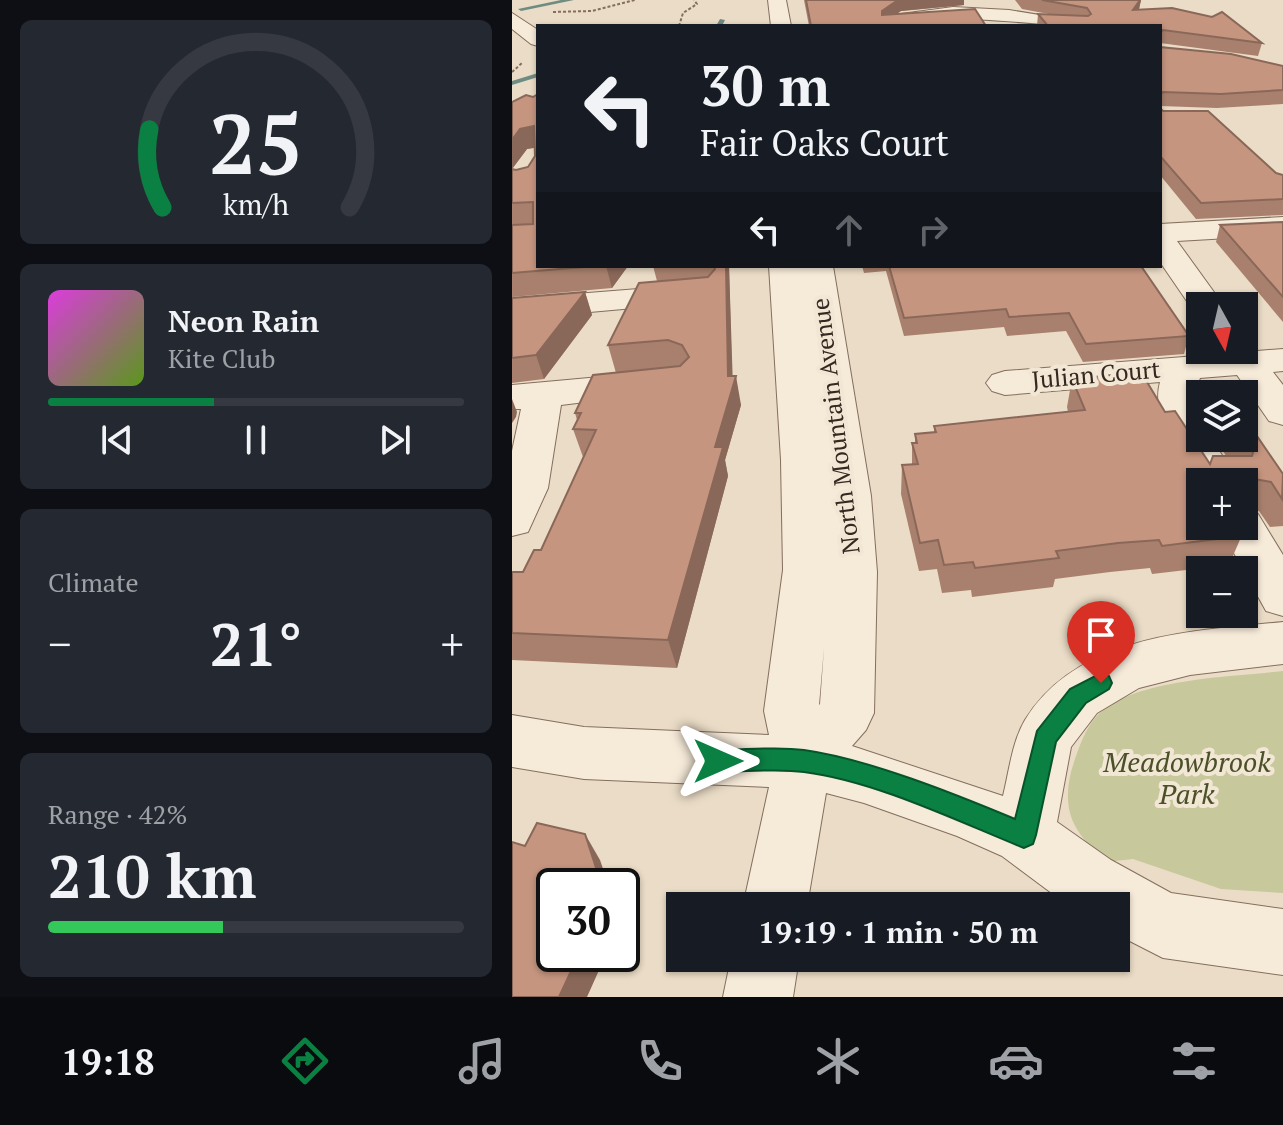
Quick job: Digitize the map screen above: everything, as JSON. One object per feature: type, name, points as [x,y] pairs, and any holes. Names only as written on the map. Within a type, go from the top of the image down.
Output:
[{"type":"street","points":[[759,0],[762,24]]},
{"type":"street","points":[[777,0],[781,24]]},
{"type":"street","points":[[897,24],[913,14],[942,12],[1057,24]]},
{"type":"street","points":[[512,19],[536,38]]},
{"type":"street","points":[[1162,236],[1283,226]]},
{"type":"street","points":[[1162,239],[1198,292]]},
{"type":"street","name":"North Mountain Avenue","points":[[778,892],[803,761],[791,711],[807,570],[785,268]]},
{"type":"street","name":"North Mountain Avenue","points":[[803,761],[847,713],[853,572],[849,496],[817,268]]},
{"type":"street","points":[[512,309],[700,294]]},
{"type":"street","points":[[1258,361],[1283,412]]},
{"type":"street","name":"Julian Court","points":[[1005,383],[1208,364]]},
{"type":"street","points":[[1188,367],[1177,385],[1177,404],[1209,468]]},
{"type":"street","points":[[512,520],[526,488],[527,396],[673,383]]},
{"type":"street","points":[[1250,540],[1283,597]]},
{"type":"street","points":[[1024,835],[1045,738],[1078,696],[1125,669],[1190,653],[1283,643]]},
{"type":"street","points":[[512,741],[599,754],[718,761],[803,761],[864,776],[967,811],[1024,835],[1089,882],[1163,925],[1283,942]]},
{"type":"street","points":[[758,997],[762,972]]},
{"type":"path","points":[[545,13],[592,11],[635,0]]},
{"type":"path","points":[[680,24],[683,13],[697,4],[696,0]]},
{"type":"green space","name":"Meadowbrook Park","points":[[1283,671],[1283,893],[1221,889],[1133,859],[1106,862],[1086,842],[1070,812],[1068,787],[1081,743],[1096,717],[1112,704],[1157,687]]},
{"type":"building","points":[[806,0],[898,0],[882,11],[882,15],[975,9],[985,24],[811,24]]},
{"type":"building","points":[[1042,0],[1140,0],[1133,10],[1172,8],[1212,17],[1222,12],[1262,43],[1162,31],[1162,24],[1046,24],[1038,14],[1088,16],[1091,14],[1087,8]]},
{"type":"building","points":[[1162,47],[1231,54],[1283,66],[1283,90],[1221,94],[1163,92]]},
{"type":"building","points":[[526,95],[536,95],[536,268],[572,268],[512,273],[512,225],[533,224],[533,202],[512,203],[512,169],[528,167],[535,156],[534,126],[520,129],[512,140],[512,102]]},
{"type":"building","points":[[1162,110],[1208,111],[1276,173],[1283,175],[1283,199],[1201,203],[1162,158]]},
{"type":"building","points":[[1283,222],[1283,297],[1220,225]]},
{"type":"building","points":[[726,268],[728,376],[736,376],[715,447],[723,447],[668,640],[512,633],[512,572],[523,572],[534,550],[541,550],[596,430],[573,429],[581,413],[575,413],[593,375],[680,366],[689,357],[682,345],[668,340],[608,345],[639,283],[708,277],[715,269]]},
{"type":"building","points":[[890,268],[1142,268],[1186,332],[1186,336],[1086,344],[1069,313],[1009,317],[1006,309],[904,318]]},
{"type":"building","points":[[585,292],[536,355],[512,358],[512,298]]},
{"type":"building","points":[[1141,372],[1165,412],[1175,411],[1186,428],[1186,452],[1202,452],[1210,464],[1213,456],[1252,456],[1253,452],[1258,452],[1258,437],[1283,474],[1282,499],[1271,482],[1258,480],[1258,468],[1186,468],[1186,540],[1209,540],[1162,546],[1159,540],[1118,543],[1056,551],[1059,558],[975,568],[973,562],[944,565],[938,540],[920,543],[902,465],[918,464],[912,443],[917,443],[915,434],[936,432],[934,426],[1085,410],[1072,379]]},
{"type":"building","points":[[537,823],[585,834],[596,868],[536,868],[536,972],[571,972],[559,997],[512,997],[512,842],[525,846]]},
{"type":"waterway","points":[[521,9],[571,0]]},
{"type":"waterway","points":[[720,24],[722,20]]},
{"type":"waterway","points":[[512,83],[536,76]]},
{"type":"route","points":[[718,761],[803,761],[864,776],[967,811],[1024,835],[1045,738],[1078,696],[1101,683]]}]
